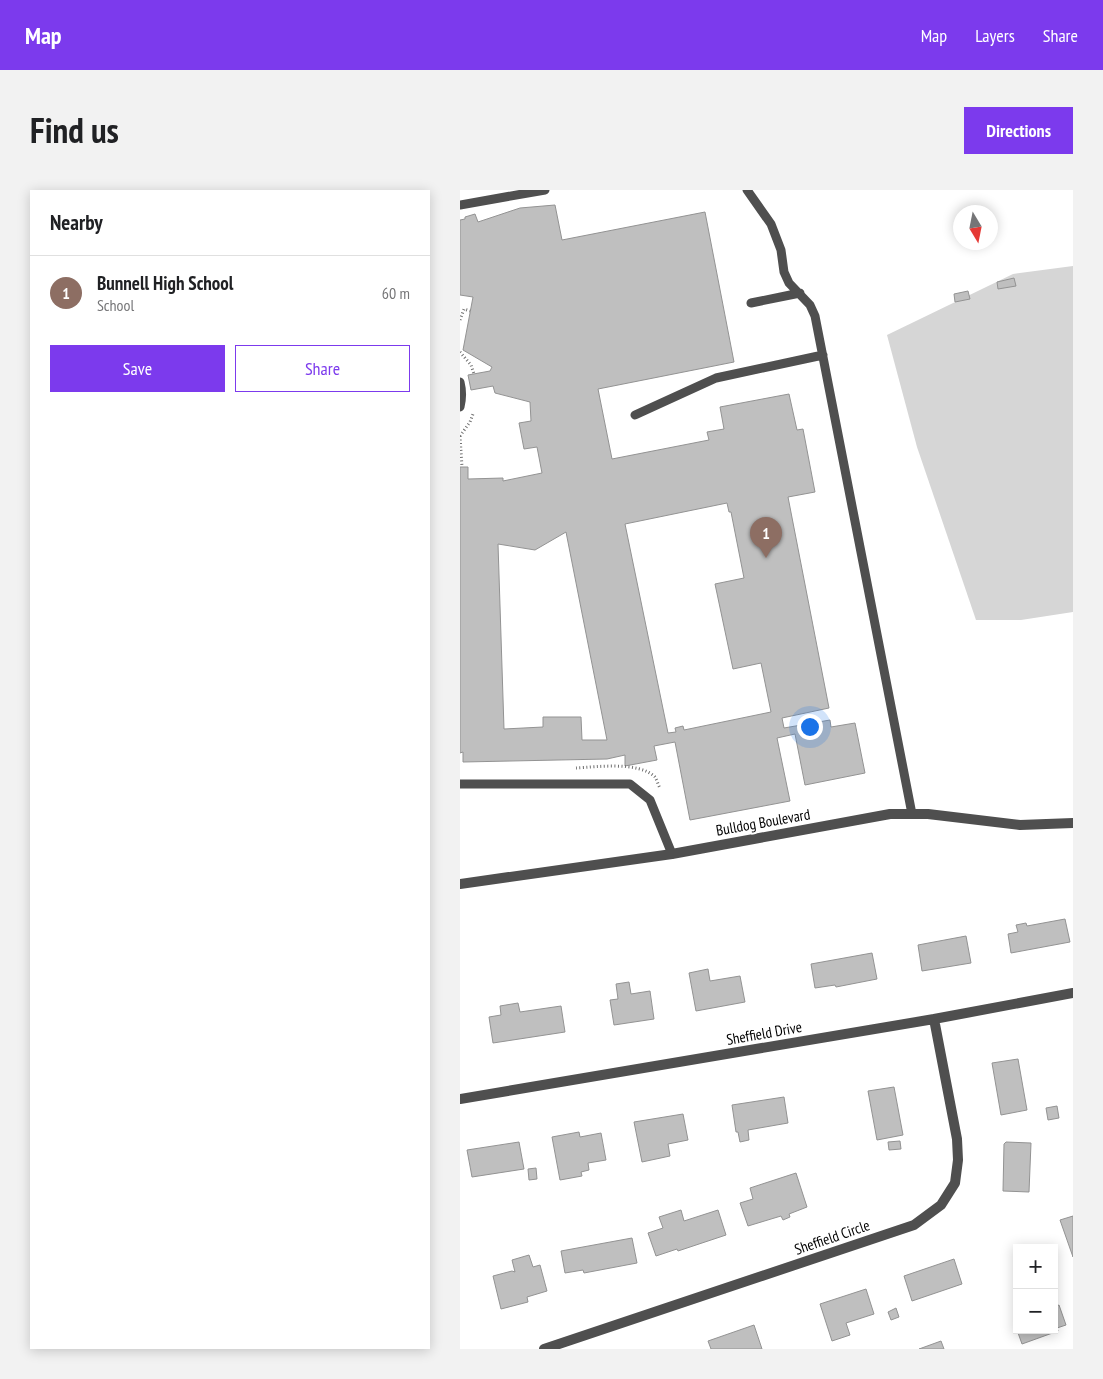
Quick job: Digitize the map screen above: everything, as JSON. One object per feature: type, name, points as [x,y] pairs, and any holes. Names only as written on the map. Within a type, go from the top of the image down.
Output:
[{"type":"street","name":"Bulldog Boulevard","points":[[460,884],[672,854],[890,814],[928,814],[1020,825],[1073,823]]},
{"type":"street","name":"Sheffield Drive","points":[[460,1099],[934,1019],[1073,993]]},
{"type":"street","name":"Sheffield Circle","points":[[544,1349],[914,1225],[941,1205],[955,1183],[958,1160],[957,1139],[934,1019]]},
{"type":"lane","points":[[460,205],[546,190]]},
{"type":"lane","points":[[747,190],[771,224],[781,250],[784,272],[789,283],[810,304],[815,316],[912,814]]},
{"type":"lane","points":[[751,303],[800,293]]},
{"type":"lane","points":[[635,415],[716,378],[823,355]]},
{"type":"lane","points":[[460,382],[462,394],[460,407]]},
{"type":"lane","points":[[460,784],[630,784],[650,800],[672,854]]},
{"type":"path","points":[[460,320],[464,309],[470,311]]},
{"type":"path","points":[[460,352],[474,374]]},
{"type":"path","points":[[460,436],[462,467]]},
{"type":"shaded area","points":[[1073,266],[1073,612],[1021,620],[976,620],[917,447],[887,335],[1013,274]]},
{"type":"building","points":[[555,205],[562,240],[705,212],[734,362],[598,389],[612,459],[709,440],[707,432],[724,429],[720,407],[789,394],[797,430],[803,429],[815,492],[788,497],[829,708],[782,718],[784,728],[830,720],[831,727],[855,723],[865,773],[805,785],[795,734],[777,738],[790,801],[690,820],[675,742],[654,746],[657,760],[625,766],[625,755],[607,759],[463,762],[463,752],[460,753],[460,467],[468,467],[468,479],[503,478],[503,481],[542,473],[537,447],[524,449],[519,423],[531,421],[530,402],[495,393],[493,386],[471,390],[468,375],[490,371],[492,367],[463,350],[473,297],[460,295],[460,220],[475,214],[478,222],[520,208]],"holes":[[[727,503],[729,512],[731,512],[744,578],[715,584],[733,669],[761,663],[771,712],[684,730],[683,726],[675,728],[676,732],[668,733],[625,524]],[[566,532],[607,740],[582,740],[581,717],[543,717],[543,727],[504,729],[498,544],[535,550]]]},
{"type":"building","points":[[1014,278],[1016,286],[998,289],[997,282]]},
{"type":"building","points":[[968,291],[970,299],[955,302],[954,294]]},
{"type":"building","points":[[1065,919],[1070,942],[1011,953],[1008,934],[1018,932],[1016,925],[1026,923],[1027,926]]},
{"type":"building","points":[[966,936],[971,963],[922,971],[918,945]]},
{"type":"building","points":[[872,953],[877,979],[836,987],[835,985],[815,988],[811,964]]},
{"type":"building","points":[[708,969],[710,981],[740,976],[745,1002],[696,1011],[689,973]]},
{"type":"building","points":[[629,982],[631,994],[650,991],[654,1019],[614,1025],[610,1000],[618,999],[616,984]]},
{"type":"building","points":[[518,1003],[520,1012],[561,1006],[565,1032],[493,1043],[489,1017],[501,1015],[500,1006]]},
{"type":"building","points":[[1018,1059],[1027,1110],[1001,1115],[992,1063]]},
{"type":"building","points":[[894,1087],[903,1135],[877,1140],[868,1091]]},
{"type":"building","points":[[784,1097],[788,1123],[748,1130],[749,1140],[740,1142],[738,1132],[736,1132],[732,1105]]},
{"type":"building","points":[[1057,1106],[1059,1118],[1048,1120],[1046,1108]]},
{"type":"building","points":[[683,1114],[688,1140],[668,1144],[670,1156],[642,1162],[634,1122]]},
{"type":"building","points":[[579,1132],[580,1137],[601,1133],[606,1160],[588,1163],[589,1170],[581,1172],[582,1176],[560,1180],[552,1137]]},
{"type":"building","points":[[900,1141],[901,1149],[889,1150],[888,1142]]},
{"type":"building","points":[[519,1142],[524,1169],[472,1177],[467,1150]]},
{"type":"building","points":[[1006,1142],[1031,1143],[1029,1192],[1003,1191],[1004,1144]]},
{"type":"building","points":[[536,1168],[537,1179],[529,1180],[528,1169]]},
{"type":"building","points":[[796,1173],[807,1207],[789,1214],[790,1217],[783,1220],[781,1216],[748,1226],[740,1203],[753,1199],[750,1188]]},
{"type":"building","points":[[681,1210],[684,1221],[718,1210],[726,1235],[678,1251],[677,1249],[656,1256],[648,1233],[663,1228],[659,1217]]},
{"type":"building","points":[[1073,1216],[1073,1257],[1060,1220]]},
{"type":"building","points":[[632,1238],[637,1263],[584,1273],[583,1270],[565,1273],[561,1251]]},
{"type":"building","points":[[529,1255],[533,1267],[540,1265],[547,1291],[527,1297],[528,1302],[501,1309],[493,1276],[512,1271],[515,1272],[512,1260]]},
{"type":"building","points":[[954,1259],[962,1284],[912,1301],[904,1276]]},
{"type":"building","points":[[866,1289],[874,1314],[846,1323],[850,1335],[832,1341],[820,1304]]},
{"type":"building","points":[[1058,1305],[1066,1325],[1058,1328]]},
{"type":"building","points":[[896,1308],[899,1317],[891,1320],[888,1312]]},
{"type":"building","points":[[754,1325],[762,1349],[711,1349],[708,1341]]},
{"type":"building","points":[[1018,1334],[1050,1334],[1022,1344]]},
{"type":"building","points":[[941,1341],[944,1349],[919,1349]]},
{"type":"place","name":"Bunnell High School","points":[[766,558]]}]
